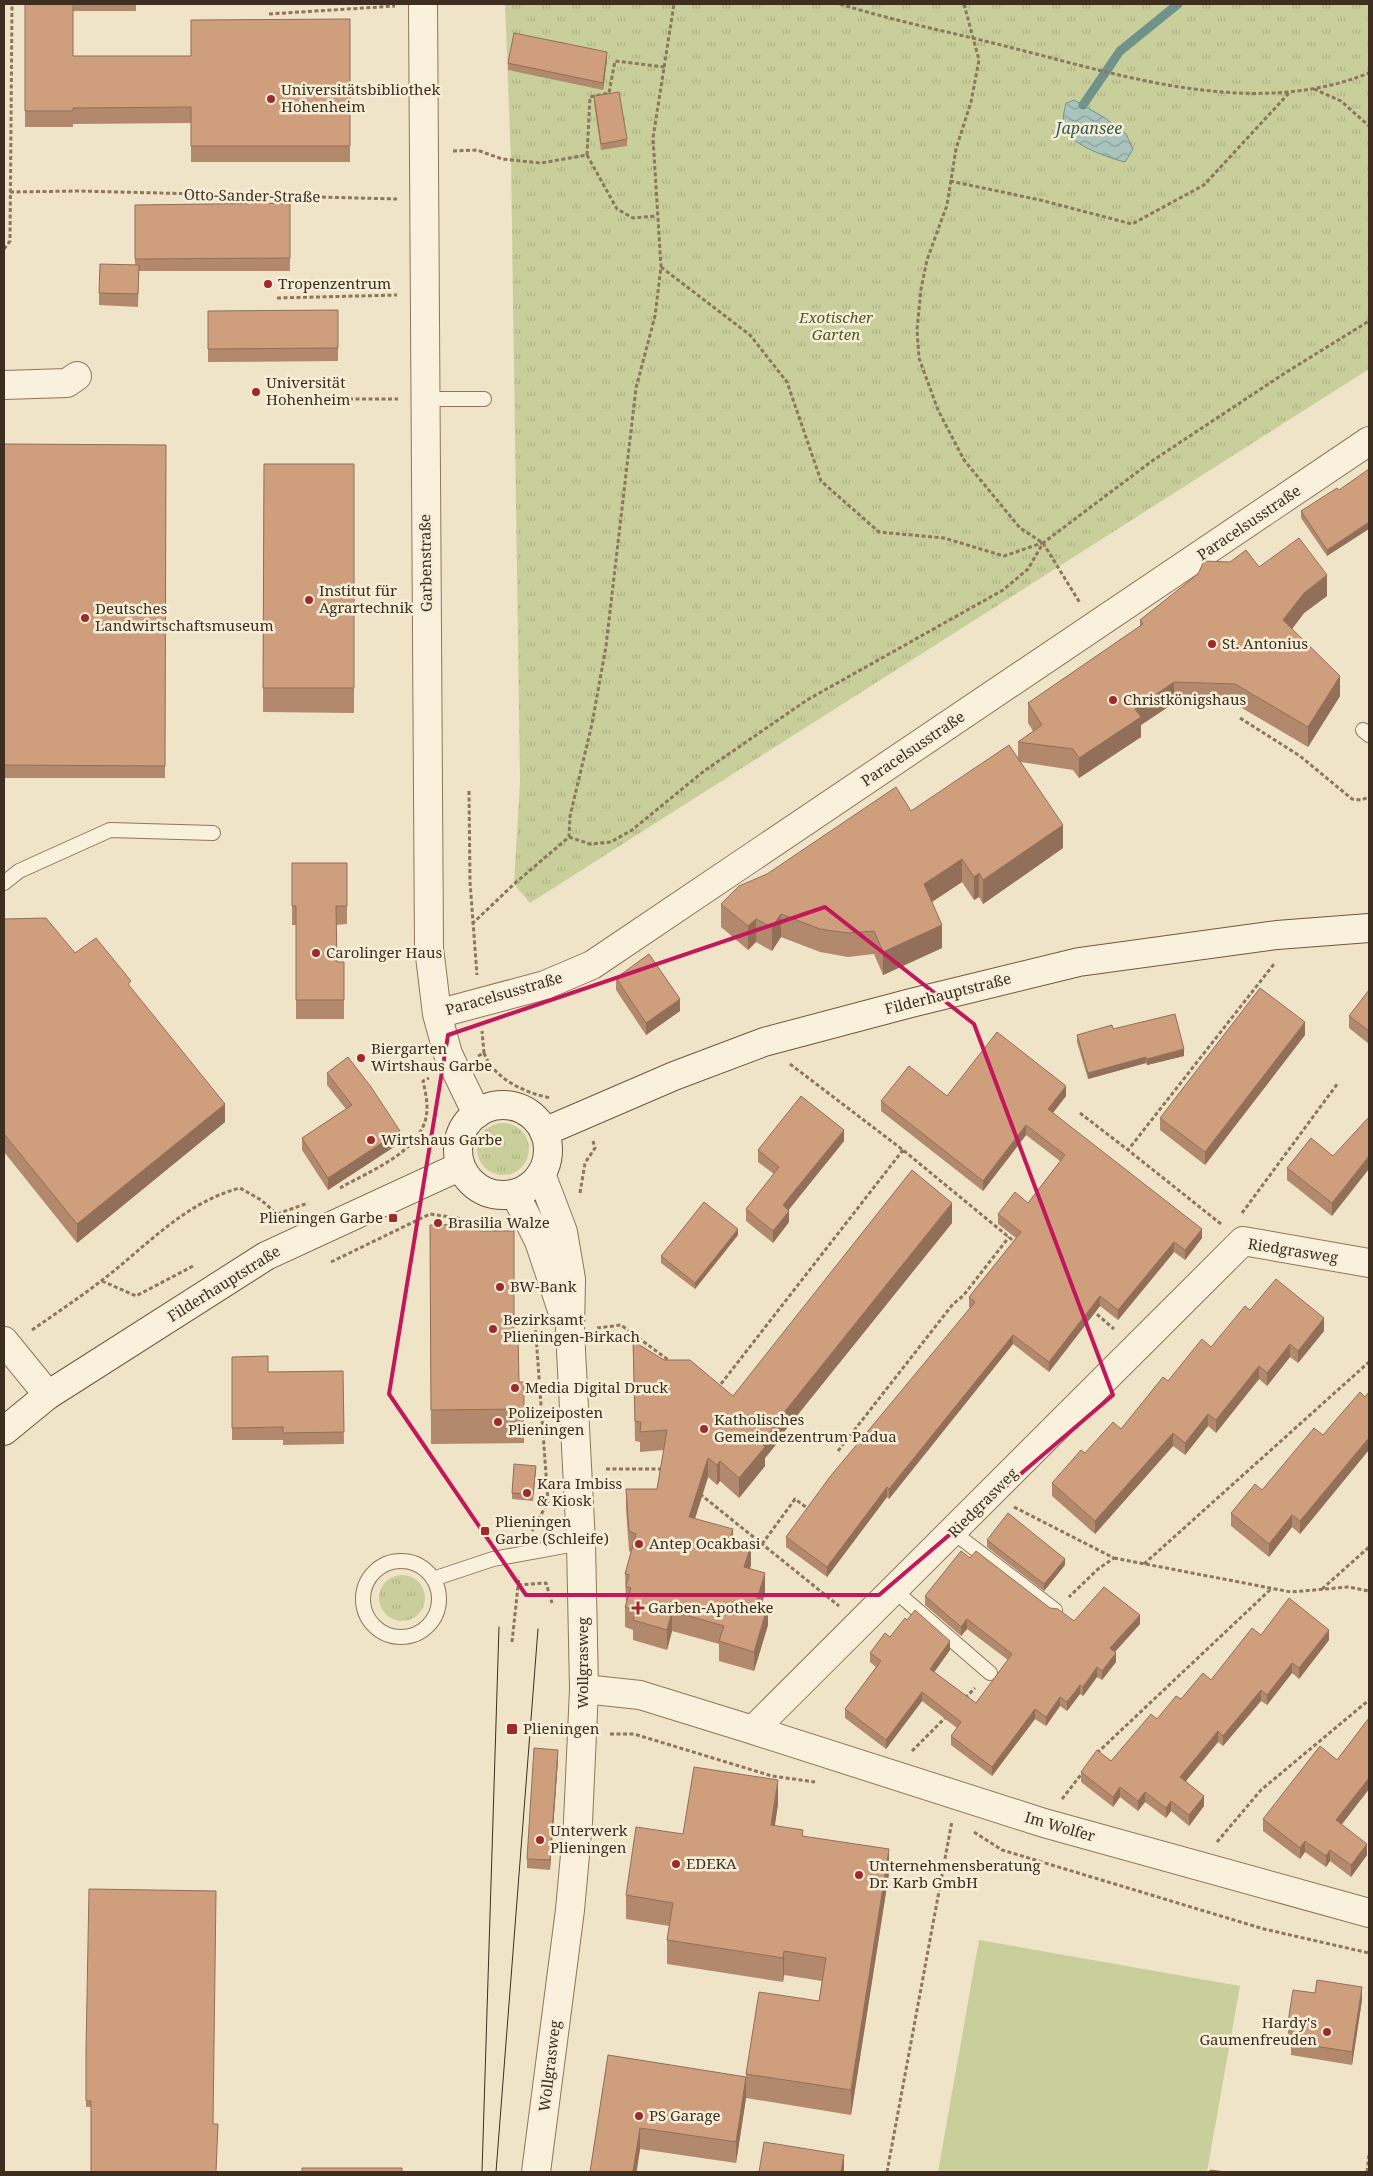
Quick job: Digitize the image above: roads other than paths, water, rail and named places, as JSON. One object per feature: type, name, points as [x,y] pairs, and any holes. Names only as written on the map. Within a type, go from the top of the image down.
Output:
[{"type":"street","name":"Garbenstraße","points":[[423,4],[429,948],[437,1014],[454,1068],[477,1114]]},
{"type":"street","points":[[4,385],[67,383],[77,376]]},
{"type":"street","name":"Paracelsusstraße","points":[[437,1014],[545,986],[592,965],[1369,441]]},
{"type":"street","name":"Filderhauptstraße","points":[[544,1132],[674,1076],[764,1042],[1078,962],[1277,935],[1369,928]]},
{"type":"street","points":[[507,1106],[522,1110],[536,1119],[544,1132],[548,1146],[547,1160],[541,1174],[535,1183],[515,1194],[488,1193],[476,1187],[467,1178],[461,1166],[458,1151],[460,1137],[467,1124],[477,1114],[491,1107],[507,1106]]},
{"type":"street","name":"Filderhauptstraße","points":[[4,1431],[48,1395],[266,1256],[461,1166]]},
{"type":"street","name":"Wollgrasweg","points":[[536,2172],[570,1910],[584,1689],[581,1544],[570,1331],[571,1279],[563,1232],[541,1174]]},
{"type":"street","name":"Wollgrasweg","points":[[515,1194],[539,1241],[570,1331]]},
{"type":"street","name":"Riedgrasweg","points":[[753,1730],[1137,1350],[1236,1235],[1369,1263]]},
{"type":"street","points":[[6,1344],[48,1395]]},
{"type":"street","points":[[584,1689],[640,1695],[753,1730]]},
{"type":"street","name":"Im Wolfer","points":[[753,1730],[1044,1823],[1199,1864],[1369,1913]]},
{"type":"lane","points":[[425,398],[484,399]]},
{"type":"lane","points":[[4,884],[19,872],[110,830],[214,833]]},
{"type":"lane","points":[[953,1532],[1056,1610]]},
{"type":"lane","points":[[433,1579],[521,1552],[581,1544]]},
{"type":"lane","points":[[402,1560],[413,1562],[433,1579],[439,1595],[438,1605],[432,1620],[420,1631],[403,1637],[387,1634],[373,1624],[367,1616],[364,1591],[368,1580],[384,1565],[402,1560]]},
{"type":"lane","points":[[894,1590],[990,1673]]},
{"type":"water","name":"Japansee","points":[[1074,100],[1105,118],[1126,134],[1133,149],[1125,162],[1093,151],[1076,142],[1070,136],[1064,128],[1063,117],[1066,103]]},
{"type":"waterway","points":[[1083,105],[1120,51],[1178,4]]},
{"type":"tram line","points":[[482,2172],[499,1627]]},
{"type":"tram line","points":[[496,2172],[538,1629]]},
{"type":"place","name":"Universitätsbibliothek Hohenheim","points":[[271,99]]},
{"type":"place","name":"Tropenzentrum","points":[[268,284]]},
{"type":"place","name":"Universität Hohenheim","points":[[256,392]]},
{"type":"place","name":"Institut für Agrartechnik","points":[[309,600]]},
{"type":"place","name":"Deutsches Landwirtschaftsmuseum","points":[[85,618]]},
{"type":"place","name":"St. Antonius","points":[[1212,644]]},
{"type":"place","name":"Christkönigshaus","points":[[1113,700]]},
{"type":"place","name":"Carolinger Haus","points":[[316,953]]},
{"type":"place","name":"Biergarten Wirtshaus Garbe","points":[[361,1058]]},
{"type":"place","name":"Wirtshaus Garbe","points":[[371,1140]]},
{"type":"place","name":"Plieningen Garbe","points":[[393,1218]]},
{"type":"place","name":"Brasilia Walze","points":[[438,1223]]},
{"type":"place","name":"BW-Bank","points":[[500,1287]]},
{"type":"place","name":"Bezirksamt Plieningen‐Birkach","points":[[493,1329]]},
{"type":"place","name":"Media Digital Druck","points":[[515,1388]]},
{"type":"place","name":"Polizeiposten Plieningen","points":[[498,1422]]},
{"type":"place","name":"Katholisches Gemeindezentrum Padua","points":[[704,1429]]},
{"type":"place","name":"Kara Imbiss & Kiosk","points":[[527,1493]]},
{"type":"place","name":"Plieningen Garbe (Schleife)","points":[[485,1531]]},
{"type":"place","name":"Antep Ocakbasi","points":[[639,1544]]},
{"type":"place","name":"Garben-Apotheke","points":[[638,1608]]},
{"type":"place","name":"Plieningen","points":[[512,1729]]},
{"type":"place","name":"Unterwerk Plieningen","points":[[540,1840]]},
{"type":"place","name":"EDEKA","points":[[676,1864]]},
{"type":"place","name":"Unternehmensberatung Dr. Karb GmbH","points":[[859,1875]]},
{"type":"place","name":"Hardy's Gaumenfreuden","points":[[1327,2032]]},
{"type":"place","name":"PS Garage","points":[[639,2116]]},
{"type":"park label","name":"Exotischer Garten","points":[[836,326]]}]
